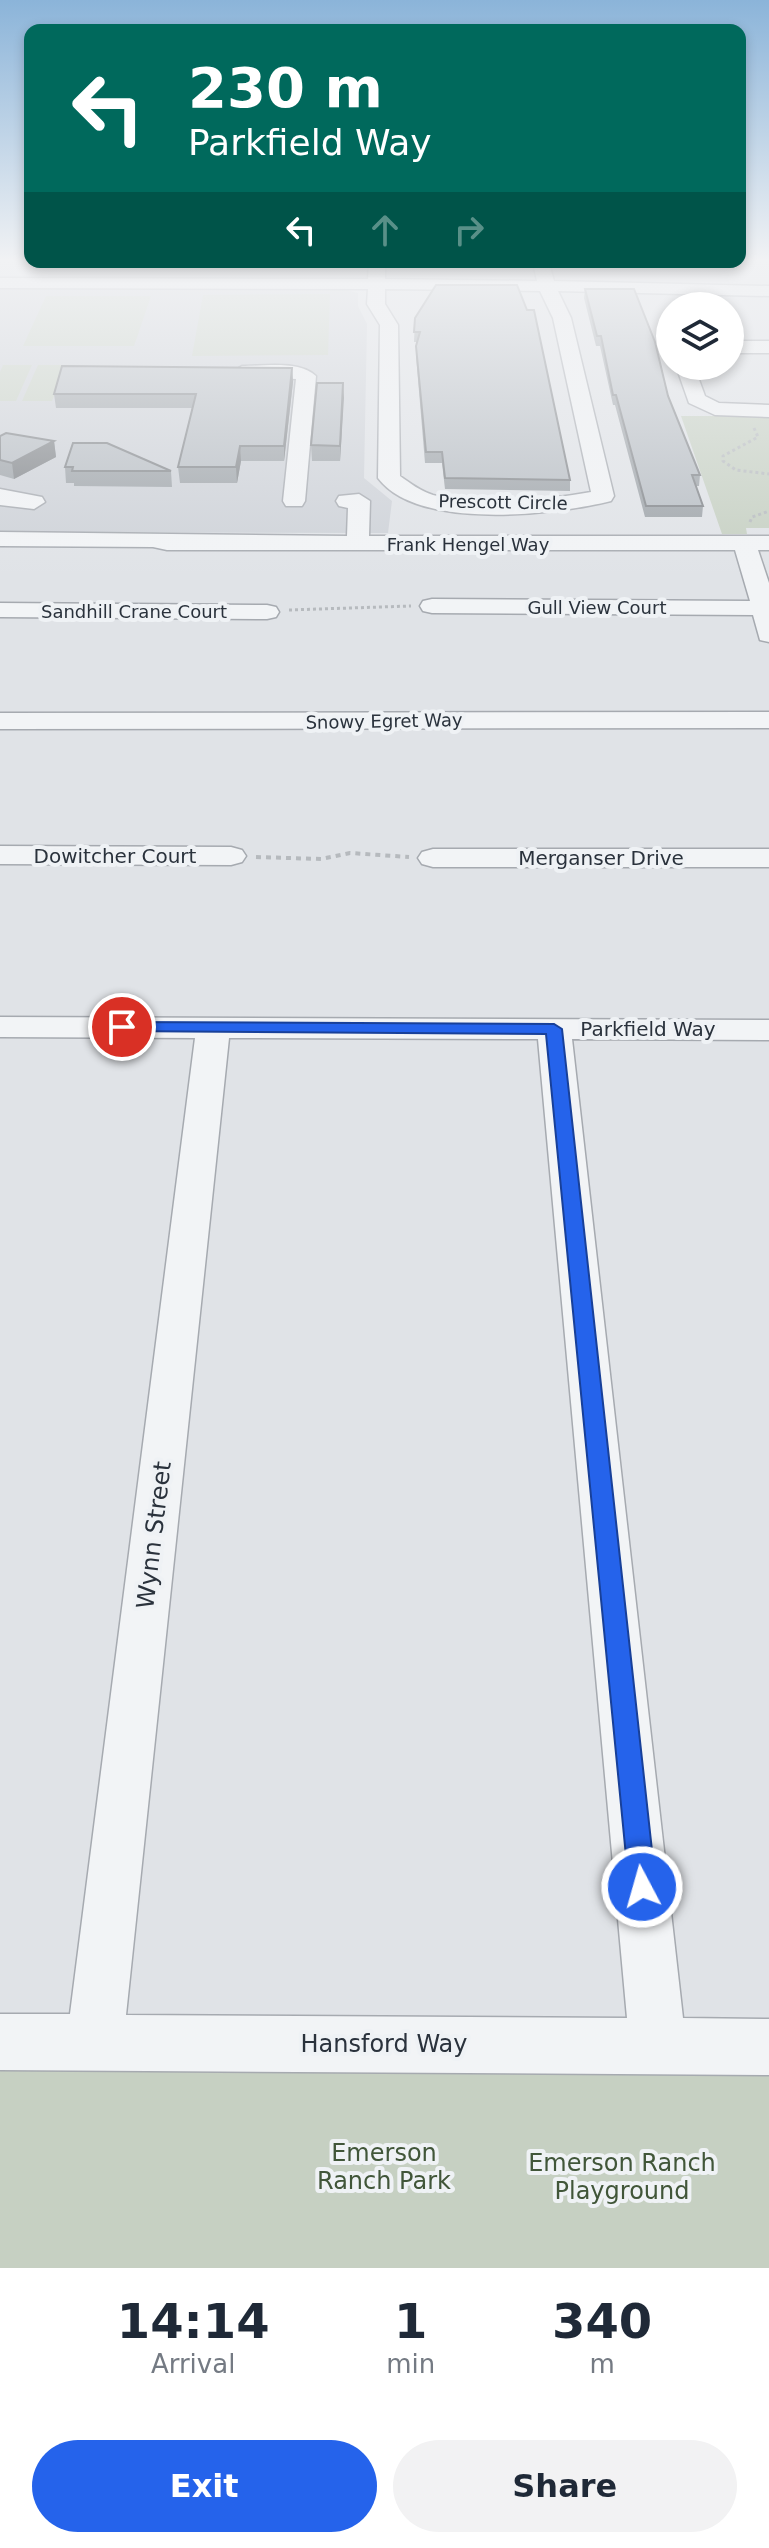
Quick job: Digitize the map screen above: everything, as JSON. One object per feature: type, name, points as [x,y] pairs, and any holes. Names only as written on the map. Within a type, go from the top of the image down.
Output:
[{"type":"street","name":"Prescott Circle","points":[[389,367],[389,478],[406,491],[429,501],[464,505],[580,503],[603,496],[573,367]]},
{"type":"street","points":[[216,372],[295,372],[306,376],[294,501]]},
{"type":"street","points":[[690,380],[696,399],[715,409],[769,411]]},
{"type":"street","points":[[2,501],[34,502]]},
{"type":"street","name":"Frank Hengel Way","points":[[0,549],[68,549],[167,543],[350,521],[769,543]]},
{"type":"street","name":"Frank Hengel Way","points":[[0,539],[153,540],[167,543]]},
{"type":"street","points":[[744,543],[769,635]]},
{"type":"street","name":"Gull View Court","points":[[432,606],[763,608]]},
{"type":"street","name":"Sandhill Crane Court","points":[[0,610],[267,612]]},
{"type":"street","name":"Snowy Egret Way","points":[[0,721],[769,720]]},
{"type":"street","name":"Dowitcher Court","points":[[0,855],[231,856]]},
{"type":"street","name":"Merganser Drive","points":[[433,858],[769,858]]},
{"type":"street","name":"Parkfield Way","points":[[0,1027],[769,1030]]},
{"type":"street","name":"Wynn Street","points":[[95,2042],[213,1027]]},
{"type":"street","points":[[554,1029],[658,2046]]},
{"type":"street","name":"Hansford Way","points":[[0,2042],[769,2047]]},
{"type":"path","points":[[715,409],[714,414],[745,421],[753,427],[758,437],[727,452],[723,461],[736,470],[769,474]]},
{"type":"path","points":[[267,612],[326,605],[360,609],[432,606]]},
{"type":"path","points":[[231,856],[321,859],[350,853],[433,858]]},
{"type":"shaded area","points":[[0,367],[366,367],[364,478],[392,501],[388,533],[0,532]]},
{"type":"green space","points":[[2,367],[31,367],[16,401],[0,401]]},
{"type":"green space","points":[[37,367],[66,367],[52,401],[22,401]]},
{"type":"green space","points":[[681,416],[769,416],[769,528],[746,528],[747,534],[722,534]]},
{"type":"green space","name":"Emerson Ranch Park","points":[[769,2065],[769,2268],[0,2268],[0,2066]]},
{"type":"building","points":[[62,367],[292,368],[284,446],[240,446],[236,467],[178,467],[196,394],[54,394]]},
{"type":"building","points":[[418,367],[546,367],[570,480],[445,478],[442,452],[426,452]]},
{"type":"building","points":[[607,367],[656,367],[656,380],[664,380],[700,475],[692,475],[703,506],[646,506],[616,395],[613,395]]},
{"type":"building","points":[[317,383],[343,383],[340,446],[311,445]]},
{"type":"building","points":[[6,433],[54,441],[12,463],[0,460],[0,436]]},
{"type":"building","points":[[73,443],[107,443],[171,471],[72,471],[73,467],[65,467]]},
{"type":"route","points":[[122,1027],[554,1029],[642,1887]]},
{"type":"park label","name":"Emerson Ranch Playground","points":[[622,2177]]}]
